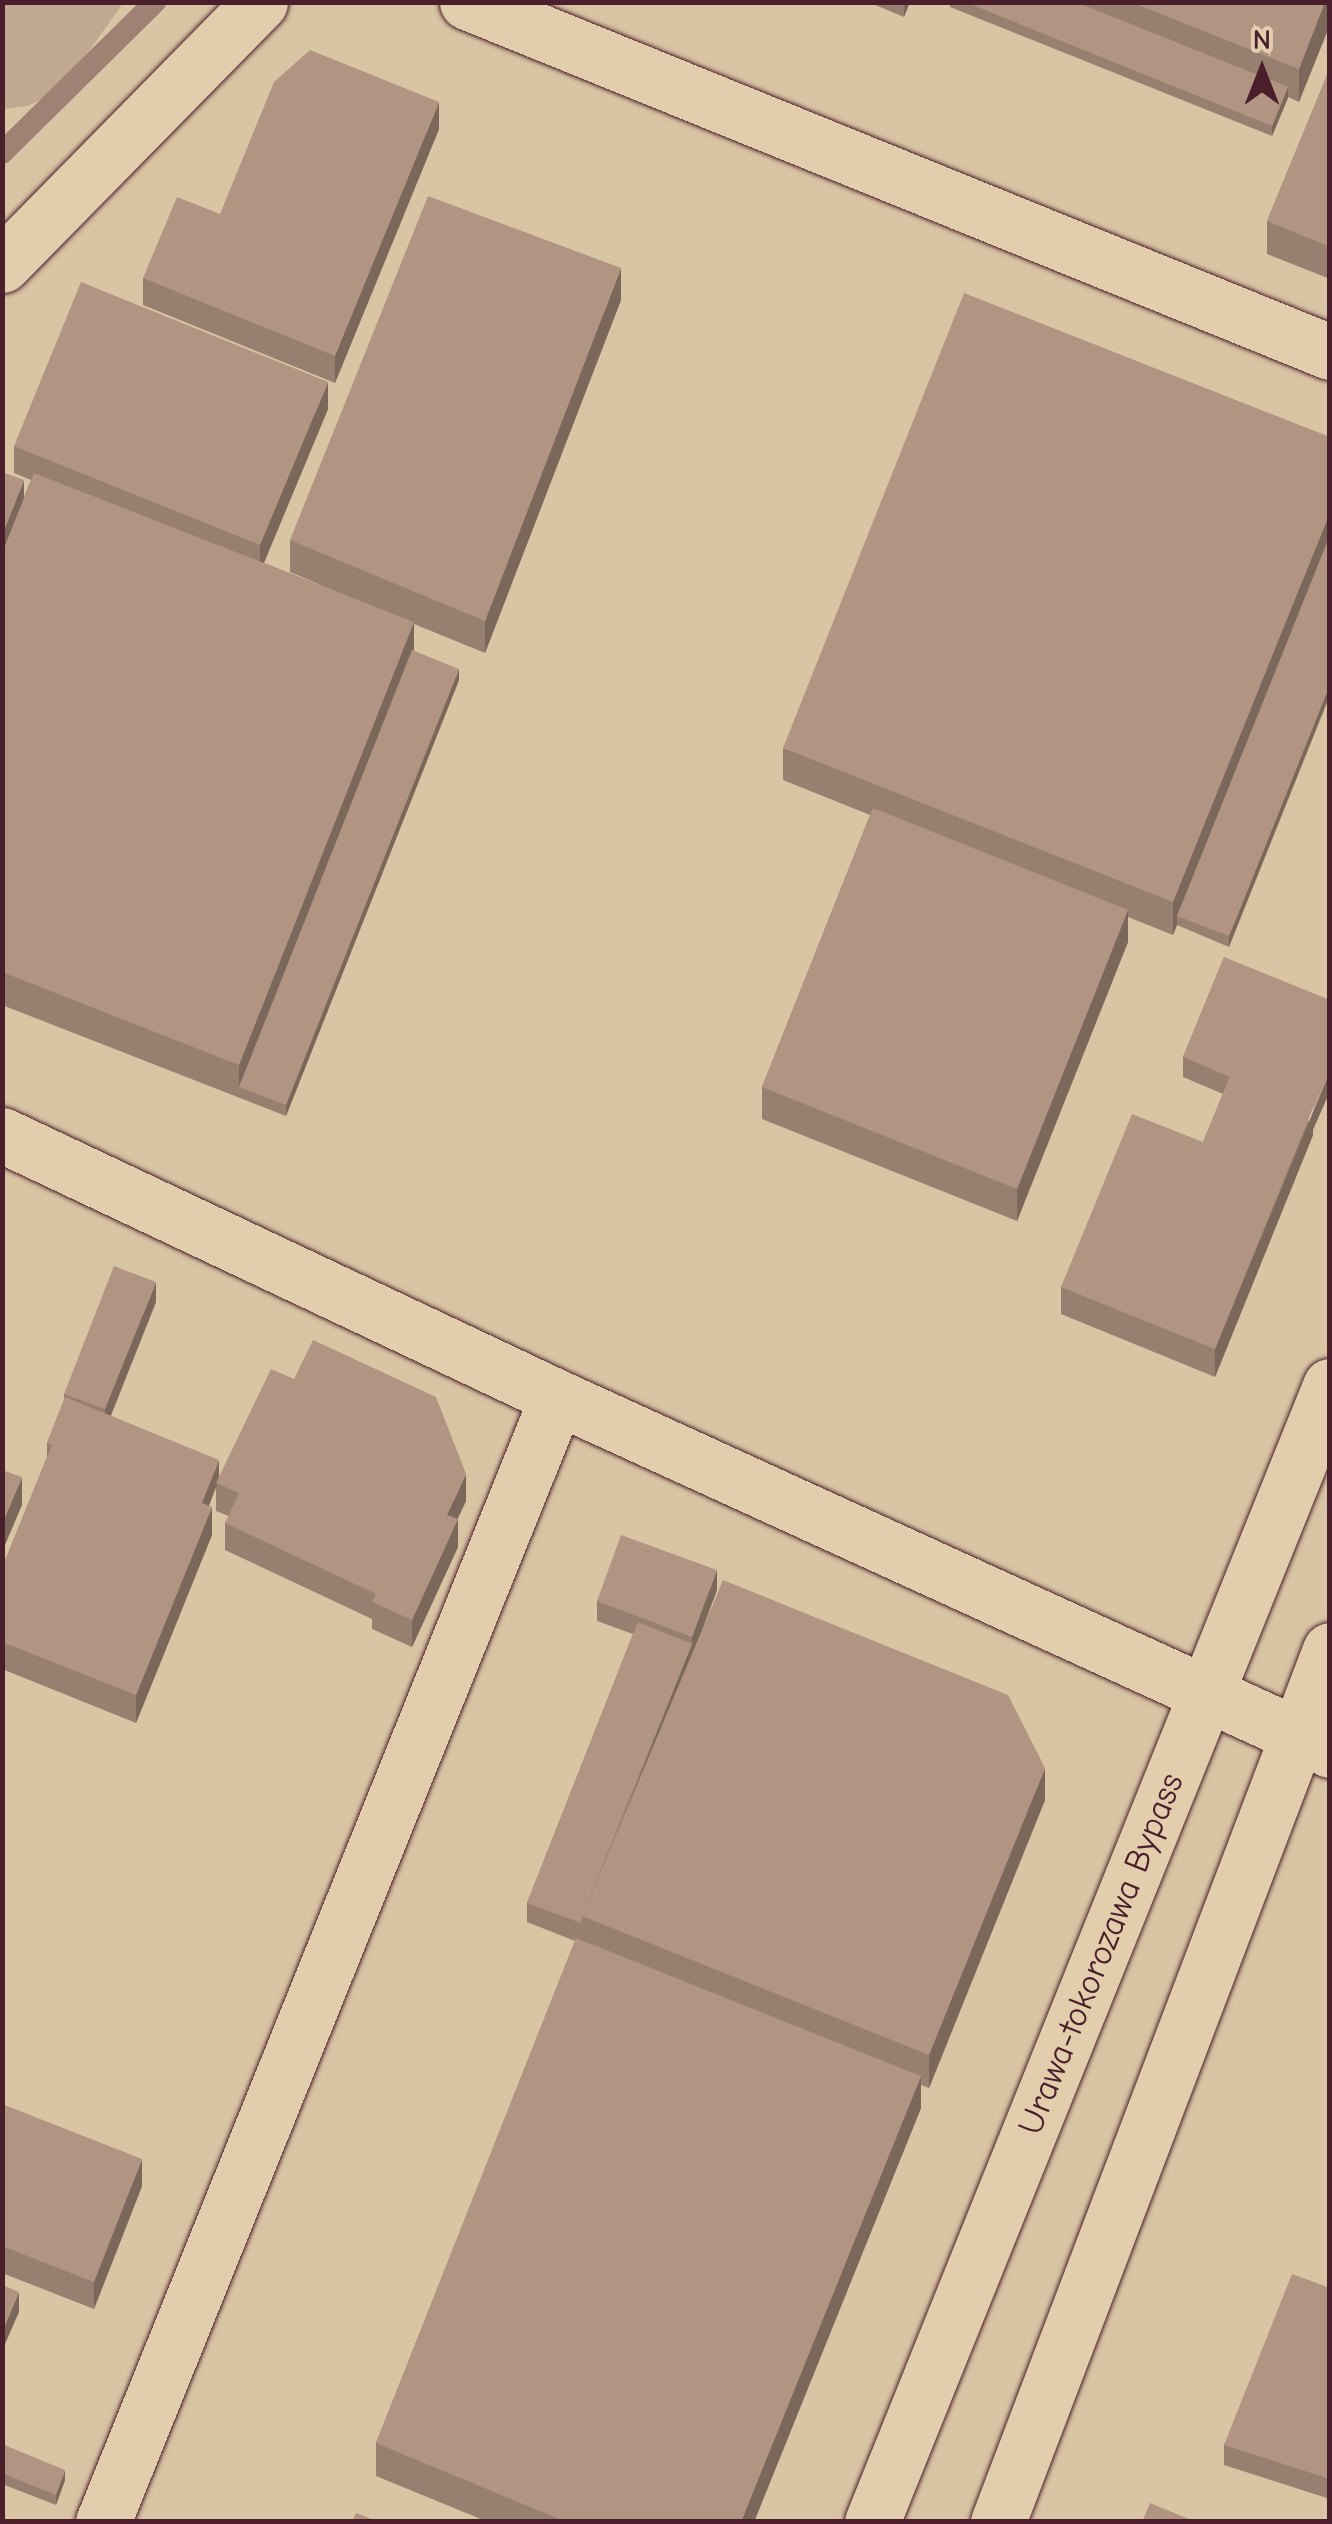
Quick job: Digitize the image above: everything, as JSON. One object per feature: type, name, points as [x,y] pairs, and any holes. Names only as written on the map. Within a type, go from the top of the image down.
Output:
[{"type":"main road","points":[[2,265],[260,2]]},
{"type":"main road","points":[[467,2],[1330,352]]},
{"type":"main road","points":[[2,1136],[557,1397],[1312,1744]]},
{"type":"main road","name":"Urawa-tokorozawa Bypass","points":[[872,2522],[1330,1386]]},
{"type":"main road","points":[[104,2522],[557,1397]]},
{"type":"main road","points":[[998,2522],[1312,1744],[1330,1650]]},
{"type":"shaded area","points":[[2,3],[123,3],[61,91],[27,106],[3,109]]},
{"type":"building","points":[[965,2],[1076,2],[1288,87],[1272,126]]},
{"type":"building","points":[[1131,2],[1325,2],[1299,69]]},
{"type":"building","points":[[310,50],[439,102],[335,356],[143,278],[177,197],[220,214],[274,82]]},
{"type":"building","points":[[1330,68],[1330,247],[1267,221]]},
{"type":"building","points":[[428,196],[621,268],[485,621],[290,540]]},
{"type":"building","points":[[81,282],[328,382],[260,545],[14,446]]},
{"type":"building","points":[[964,293],[1330,437],[1330,512],[1173,902],[783,748]]},
{"type":"building","points":[[2,472],[24,480],[2,536]]},
{"type":"building","points":[[34,473],[414,622],[239,1065],[2,972],[2,553]]},
{"type":"building","points":[[1330,535],[1330,684],[1229,936],[1177,916]]},
{"type":"building","points":[[412,650],[459,669],[286,1105],[239,1087]]},
{"type":"building","points":[[873,808],[1128,910],[1017,1189],[762,1087]]},
{"type":"building","points":[[1224,957],[1330,1000],[1330,1071],[1313,1110],[1183,1057]]},
{"type":"building","points":[[1231,1074],[1313,1108],[1215,1349],[1061,1287],[1132,1114],[1203,1142]]},
{"type":"building","points":[[114,1266],[156,1282],[105,1409],[64,1394]]},
{"type":"building","points":[[313,1340],[436,1397],[466,1474],[447,1515],[458,1519],[412,1620],[372,1602],[376,1594],[225,1523],[239,1493],[216,1483],[271,1369],[294,1379]]},
{"type":"building","points":[[65,1397],[219,1460],[202,1503],[47,1443]]},
{"type":"building","points":[[53,1443],[212,1507],[136,1695],[2,1642],[2,1568]]},
{"type":"building","points":[[2,1470],[22,1477],[2,1524]]},
{"type":"building","points":[[621,1535],[717,1570],[692,1637],[597,1601]]},
{"type":"building","points":[[723,1580],[1008,1695],[1045,1768],[929,2055],[582,1916]]},
{"type":"building","points":[[638,1622],[692,1644],[581,1923],[527,1903]]},
{"type":"building","points":[[576,1938],[921,2076],[741,2522],[566,2522],[376,2443]]},
{"type":"building","points":[[2,2104],[142,2159],[94,2282],[2,2246]]},
{"type":"building","points":[[1292,2274],[1330,2288],[1330,2479],[1224,2445]]},
{"type":"building","points":[[2,2285],[19,2292],[2,2332]]},
{"type":"building","points":[[2,2444],[65,2470],[56,2495],[2,2473]]},
{"type":"building","points":[[1150,2503],[1196,2522],[1142,2522]]},
{"type":"building","points":[[356,2513],[379,2522],[352,2522]]},
{"type":"waterway","points":[[2,153],[155,2]]}]
